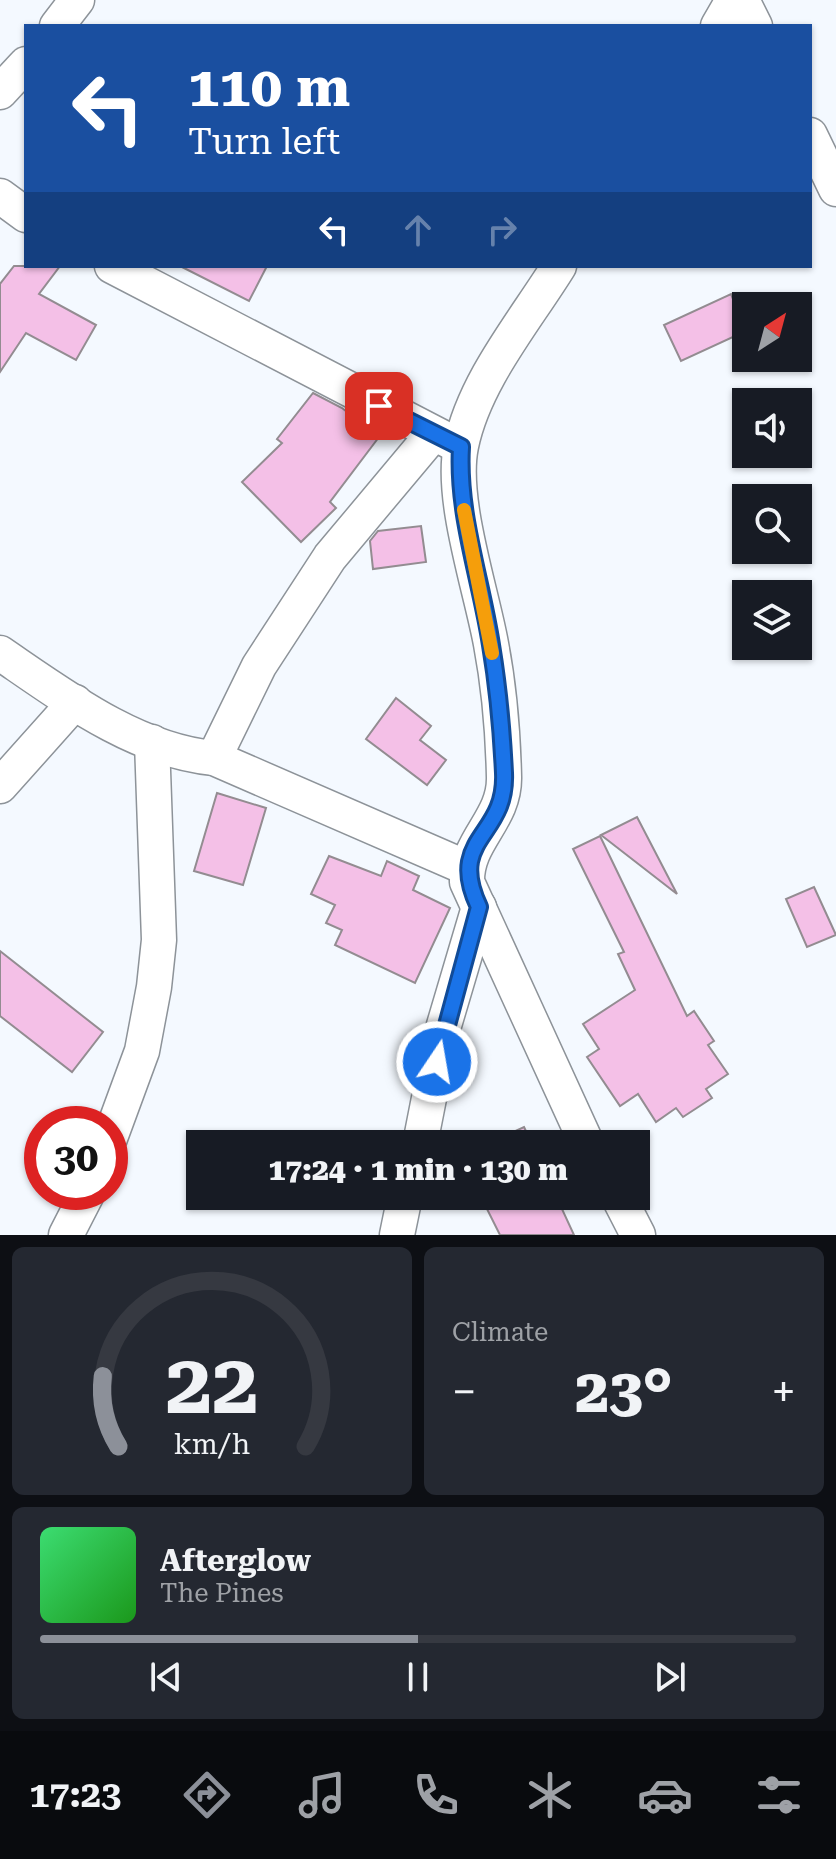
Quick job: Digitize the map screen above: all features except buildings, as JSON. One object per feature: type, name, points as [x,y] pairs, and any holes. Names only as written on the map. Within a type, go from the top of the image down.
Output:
[{"type":"street","points":[[59,24],[77,0]]},
{"type":"street","points":[[719,24],[733,0]]},
{"type":"street","points":[[742,0],[754,24]]},
{"type":"street","points":[[0,92],[24,66]]},
{"type":"street","points":[[812,139],[836,189]]},
{"type":"street","points":[[0,196],[24,214]]},
{"type":"street","points":[[116,268],[447,440],[459,483],[492,647],[504,773],[504,799],[472,851],[467,882],[581,1130]]},
{"type":"street","points":[[214,758],[259,666],[330,557],[447,440],[479,396],[558,268]]},
{"type":"street","points":[[0,653],[75,702],[152,742],[185,755],[214,758],[467,868]]},
{"type":"street","points":[[0,786],[75,702]]},
{"type":"street","points":[[122,1106],[142,1051],[159,940],[152,742]]},
{"type":"street","points":[[423,1130],[442,1032],[479,907]]},
{"type":"street","points":[[66,1235],[79,1210]]},
{"type":"street","points":[[397,1235],[402,1210]]},
{"type":"street","points":[[625,1210],[638,1235]]},
{"type":"slow traffic","points":[[464,510],[492,653]]},
{"type":"route","points":[[379,406],[461,447],[459,483],[492,647],[504,773],[504,799],[472,851],[467,868],[467,882],[479,907],[442,1032],[437,1062]]}]
